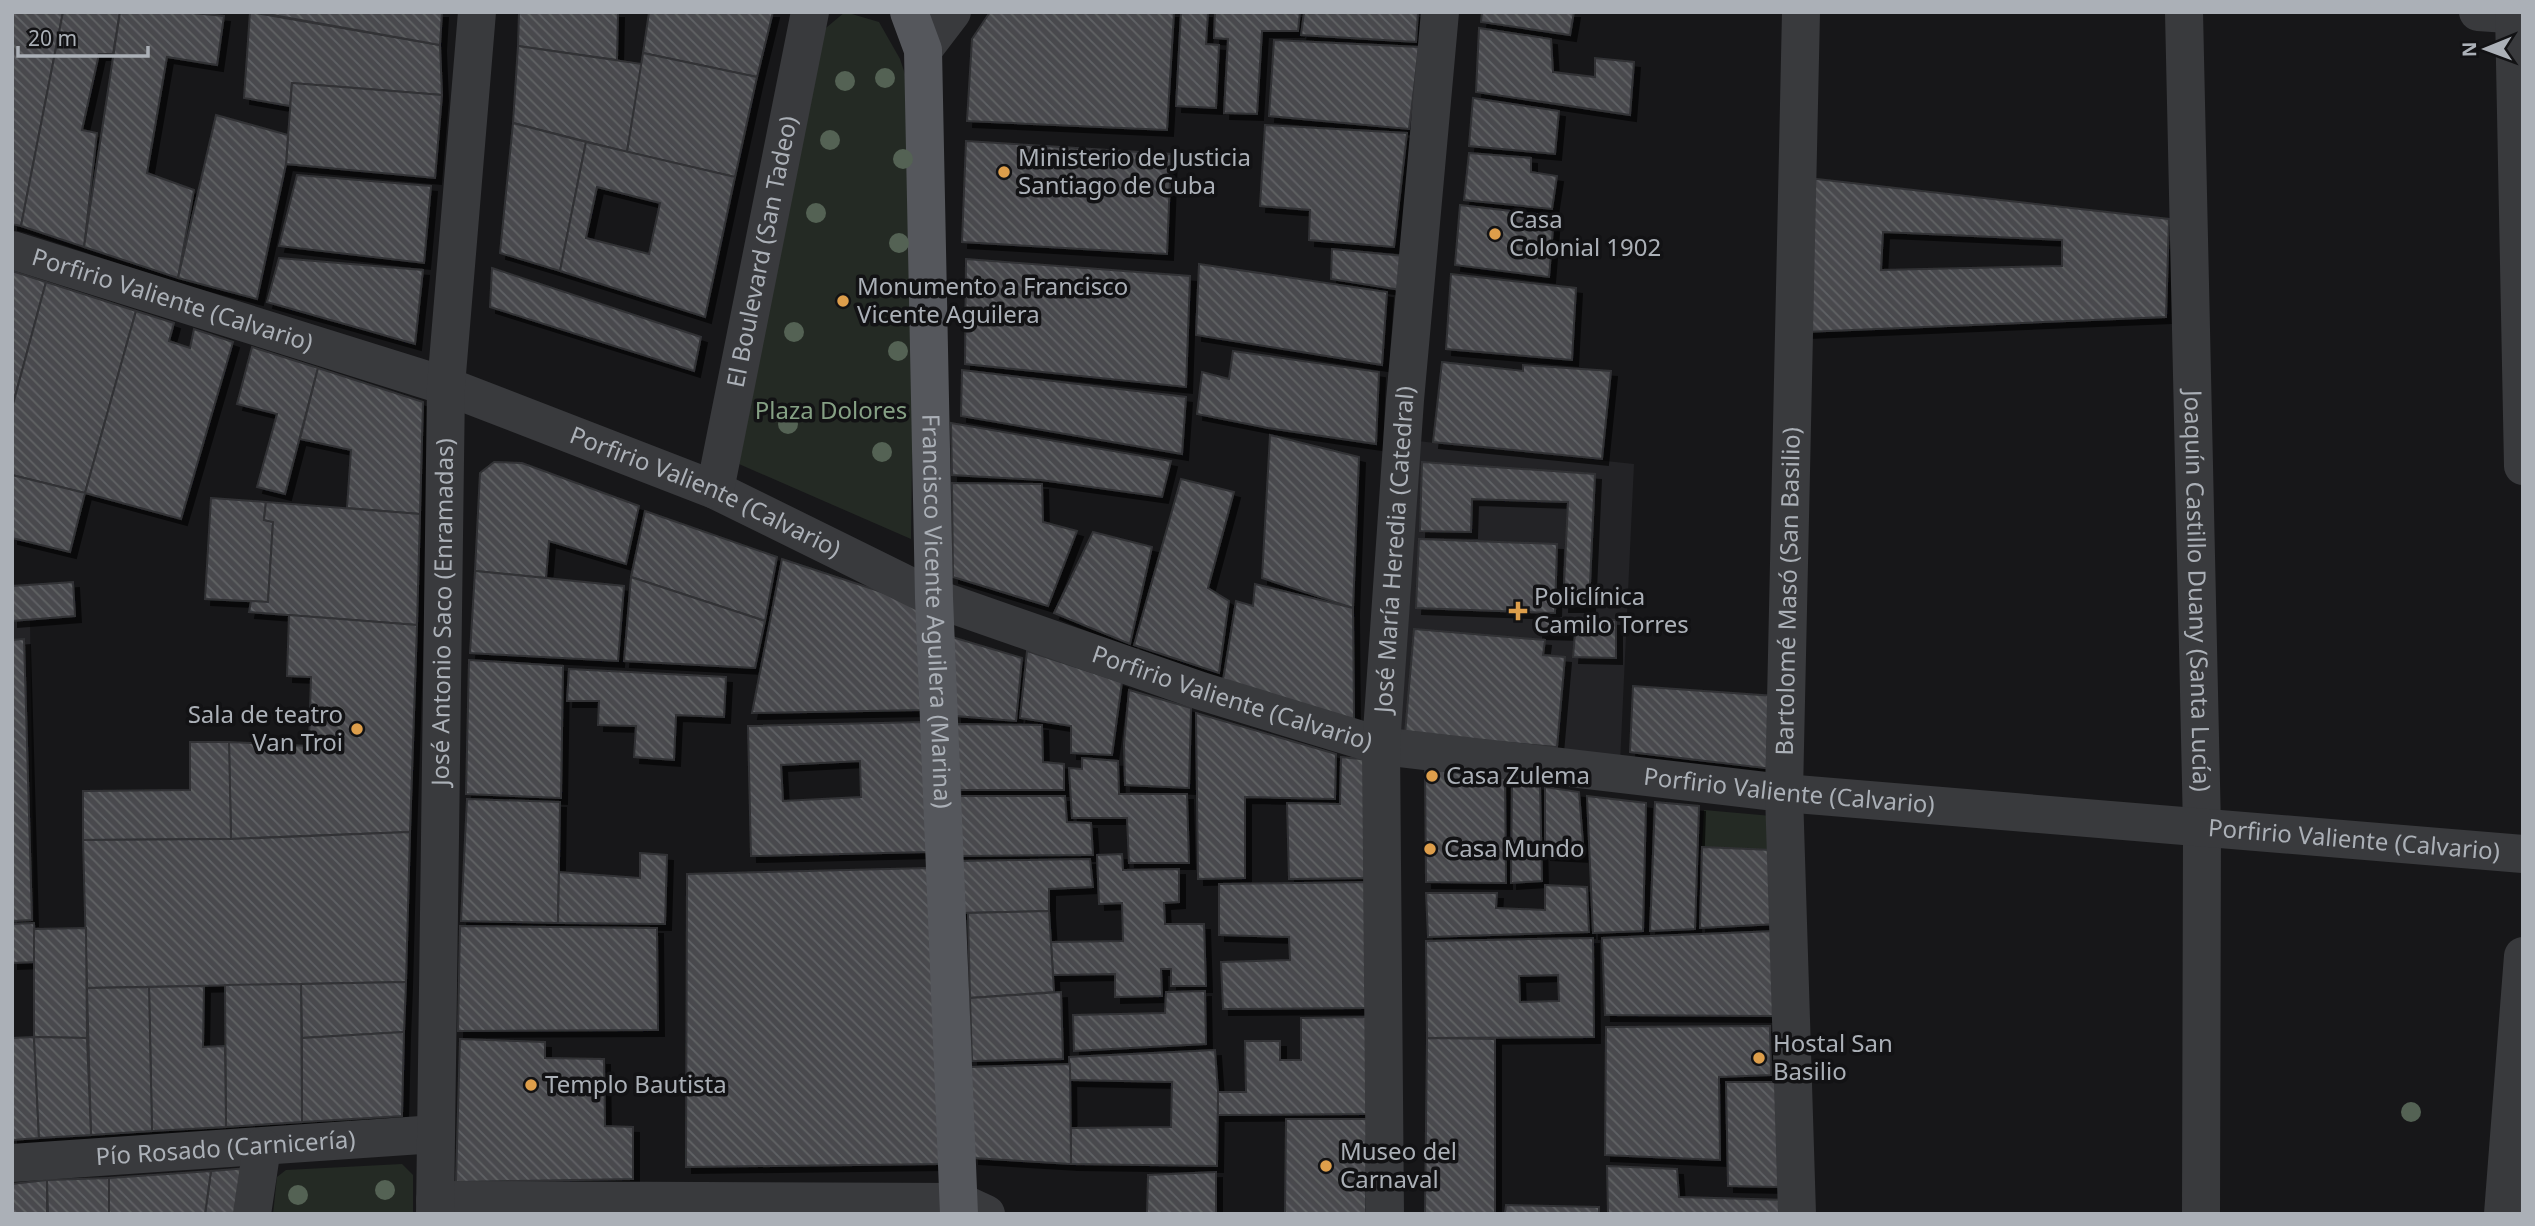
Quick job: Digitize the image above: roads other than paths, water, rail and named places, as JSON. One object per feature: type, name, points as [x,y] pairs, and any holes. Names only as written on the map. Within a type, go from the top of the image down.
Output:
[{"type":"main road","name":"Francisco Vicente Aguilera (Marina)","points":[[909,12],[923,50],[934,598],[968,1210]]},
{"type":"street","name":"José Antonio Saco (Enramadas)","points":[[435,1207],[446,386],[477,12]]},
{"type":"street","name":"El Boulevard (San Tadeo)","points":[[715,490],[810,12]]},
{"type":"street","points":[[923,50],[952,12]]},
{"type":"street","name":"José María Heredia (Catedral)","points":[[1385,1214],[1381,746],[1406,386],[1440,12]]},
{"type":"street","name":"Bartolomé Masó (San Basilio)","points":[[1797,1214],[1784,793],[1801,12]]},
{"type":"street","name":"Joaquín Castillo Duany (Santa Lucía)","points":[[2184,12],[2202,828],[2201,1214]]},
{"type":"street","points":[[2507,13],[2523,466]]},
{"type":"street","name":"Porfirio Valiente (Calvario)","points":[[12,250],[446,386],[715,490],[934,598],[1201,691],[1381,746],[1784,793],[2523,854]]},
{"type":"street","points":[[2503,1214],[2523,956]]},
{"type":"street","name":"Pío Rosado (Carnicería)","points":[[12,1163],[436,1134]]},
{"type":"street","points":[[251,1214],[262,1147]]},
{"type":"street","points":[[435,1207],[968,1210]]},
{"type":"place","name":"Ministerio de Justicia Santiago de Cuba","points":[[1004,172]]},
{"type":"place","name":"Casa Colonial 1902","points":[[1495,234]]},
{"type":"place","name":"Monumento a Francisco Vicente Aguilera","points":[[843,301]]},
{"type":"place","name":"Policlínica Camilo Torres","points":[[1518,611]]},
{"type":"place","name":"Sala de teatro Van Troi","points":[[357,729]]},
{"type":"place","name":"Casa Zulema","points":[[1432,776]]},
{"type":"place","name":"Casa Mundo","points":[[1430,849]]},
{"type":"place","name":"Hostal San Basilio","points":[[1759,1058]]},
{"type":"place","name":"Templo Bautista","points":[[531,1085]]},
{"type":"place","name":"Museo del Carnaval","points":[[1326,1166]]},
{"type":"park label","name":"Plaza Dolores","points":[[831,411]]}]
